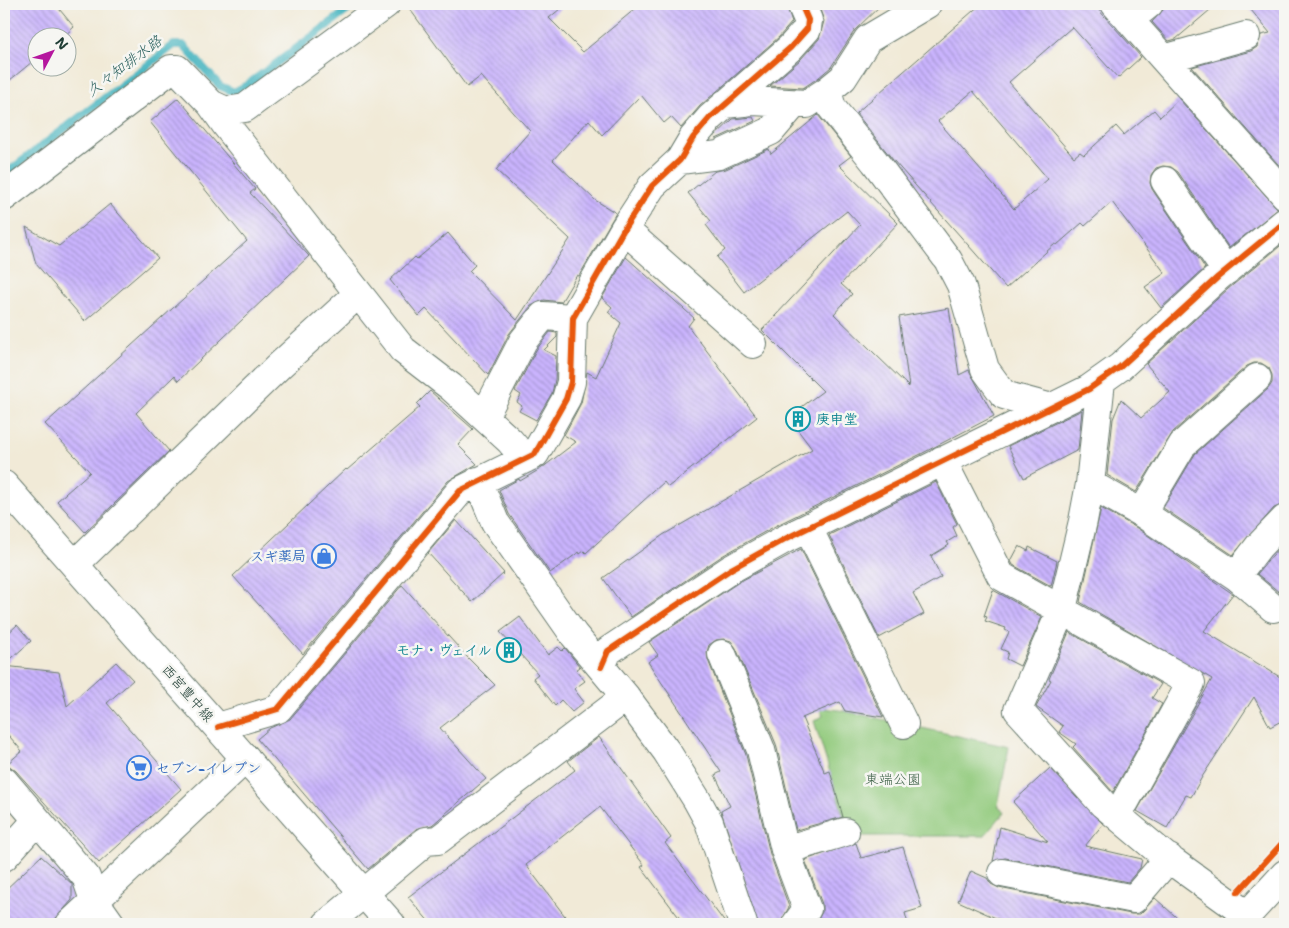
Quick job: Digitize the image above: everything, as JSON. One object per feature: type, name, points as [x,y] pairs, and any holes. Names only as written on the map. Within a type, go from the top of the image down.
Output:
[{"type":"street","points":[[212,104],[226,111],[245,108],[386,4]]},
{"type":"street","points":[[725,104],[753,101],[808,104],[843,78],[868,39],[927,4]]},
{"type":"street","points":[[218,727],[278,709],[460,491],[535,454],[566,398],[571,382],[573,318],[624,229],[652,186],[680,160],[694,138],[725,104],[790,48],[807,29],[806,5]]},
{"type":"street","points":[[1131,9],[1164,59],[1285,194]]},
{"type":"street","points":[[1164,59],[1246,36]]},
{"type":"street","points":[[4,197],[171,68],[177,69],[212,104],[403,350],[451,387],[525,459]]},
{"type":"street","points":[[827,91],[832,108],[948,260],[962,285],[985,369],[1004,395],[1048,407]]},
{"type":"street","points":[[680,160],[720,155],[770,131],[794,104]]},
{"type":"street","points":[[1165,182],[1226,271]]},
{"type":"street","points":[[601,667],[608,651],[731,569],[942,460],[1048,407],[1089,389],[1120,367],[1226,271],[1285,222]]},
{"type":"street","points":[[624,229],[752,344]]},
{"type":"street","points":[[75,564],[194,447],[358,294]]},
{"type":"street","points":[[484,418],[523,341],[543,316],[573,318]]},
{"type":"street","points":[[1142,513],[1183,444],[1256,378]]},
{"type":"street","points":[[1101,381],[1090,484],[1062,609],[1018,710],[1104,804],[1243,920],[1285,874]]},
{"type":"street","points":[[942,460],[1001,576],[1191,683],[1125,802]]},
{"type":"street","points":[[478,481],[495,522],[574,635],[626,697],[667,752],[709,822],[743,924]]},
{"type":"street","points":[[1090,484],[1142,513],[1236,576],[1273,608]]},
{"type":"street","name":"西宮豊中線","points":[[4,485],[391,924]]},
{"type":"street","points":[[1236,576],[1259,546],[1285,519]]},
{"type":"street","points":[[808,528],[904,724]]},
{"type":"street","points":[[722,654],[761,750],[785,850],[807,909],[796,924]]},
{"type":"street","points":[[326,924],[426,841],[438,840],[626,697]]},
{"type":"street","points":[[70,924],[246,758]]},
{"type":"street","points":[[4,781],[86,877],[94,900],[111,924]]},
{"type":"street","points":[[4,857],[37,820]]},
{"type":"street","points":[[785,850],[845,832]]},
{"type":"street","points":[[1002,873],[1134,899],[1169,858]]},
{"type":"green space","name":"東端公園","points":[[823,708],[1009,747],[998,805],[1004,813],[984,836],[854,836],[848,830],[814,721],[823,716],[820,710]]},
{"type":"building","points":[[4,4],[55,4],[74,27],[28,28],[28,65],[4,85]]},
{"type":"building","points":[[406,4],[566,4],[549,18],[583,52],[641,4],[786,4],[792,22],[779,37],[700,106],[681,128],[671,117],[664,123],[641,95],[602,135],[589,120],[553,160],[595,200],[616,213],[579,276],[577,275],[561,302],[544,300],[531,306],[509,334],[488,375],[426,309],[419,316],[390,280],[415,257],[417,259],[448,233],[475,265],[469,271],[517,320],[570,239],[496,170],[530,131],[481,76],[467,87]]},
{"type":"building","points":[[818,4],[882,4],[855,30],[831,67],[818,78],[803,88],[770,86],[800,60],[819,39],[824,21]]},
{"type":"building","points":[[981,4],[1099,4],[1096,7],[1141,57],[1118,78],[1072,27],[1009,82],[1074,157],[1080,152],[1084,155],[1116,126],[1124,135],[1154,110],[1160,117],[1179,99],[1278,209],[1229,248],[1178,172],[1171,167],[1163,166],[1156,168],[1151,175],[1150,183],[1152,189],[1205,268],[1161,308],[1145,287],[1165,273],[1112,202],[1085,226],[1082,223],[1057,245],[1055,244],[1006,288],[893,160],[856,113]],"holes":[[[973,91],[1048,179],[1014,209],[938,121]]]},
{"type":"building","points":[[1164,4],[1217,4],[1176,39],[1169,41],[1152,22],[1163,10]]},
{"type":"building","points":[[1246,4],[1285,4],[1285,172],[1192,67],[1251,51],[1257,47],[1261,35],[1270,33]]},
{"type":"building","points":[[178,98],[255,189],[250,193],[309,256],[178,381],[174,376],[136,413],[169,451],[85,532],[57,501],[90,472],[45,424],[247,241],[150,122]]},
{"type":"building","points":[[818,115],[851,156],[839,165],[898,223],[841,284],[852,294],[834,314],[909,387],[899,317],[949,308],[959,375],[969,370],[994,416],[777,525],[722,556],[631,617],[603,578],[663,535],[812,449],[788,417],[823,391],[762,330],[860,225],[847,211],[744,292],[717,257],[725,250],[706,225],[711,221],[688,193],[715,171],[726,169],[769,149],[771,154]]},
{"type":"building","points":[[753,117],[755,121],[716,139],[715,136],[733,119]]},
{"type":"building","points":[[110,204],[158,258],[85,321],[36,264],[26,227],[59,246]]},
{"type":"building","points":[[1285,242],[1285,504],[1274,508],[1233,555],[1163,508],[1195,454],[1268,389],[1272,383],[1272,375],[1269,368],[1261,363],[1247,366],[1173,432],[1136,492],[1107,475],[1113,419],[1121,399],[1141,418],[1170,392],[1146,364],[1228,289]]},
{"type":"building","points":[[626,257],[694,318],[688,326],[757,417],[668,487],[664,482],[586,553],[584,551],[580,554],[579,552],[550,573],[509,514],[499,490],[519,479],[520,481],[542,468],[576,442],[564,435],[581,403],[587,372],[596,377],[621,323],[608,312],[612,307],[602,298]]},
{"type":"building","points":[[550,332],[557,333],[557,337],[544,350],[556,356],[555,380],[552,393],[536,420],[519,411],[522,406],[517,402],[521,395],[515,391],[536,350]]},
{"type":"building","name":"スギ薬局","points":[[430,391],[473,429],[458,445],[477,464],[448,481],[303,654],[233,576],[346,469],[420,407],[417,404]]},
{"type":"building","points":[[1082,410],[1078,450],[1024,478],[1008,446]]},
{"type":"building","points":[[936,482],[957,524],[953,527],[957,536],[947,542],[949,545],[931,556],[941,577],[913,593],[924,614],[879,638],[829,535]]},
{"type":"building","points":[[1101,508],[1137,528],[1233,594],[1204,631],[1285,680],[1285,719],[1270,727],[1254,697],[1191,797],[1186,795],[1167,828],[1137,811],[1212,679],[1080,602]]},
{"type":"building","points":[[456,520],[504,573],[472,602],[428,553]]},
{"type":"building","points":[[1019,546],[1028,551],[1029,547],[1057,561],[1051,586],[1013,565],[1011,561]]},
{"type":"building","points":[[801,549],[883,717],[845,711],[840,702],[802,718],[825,773],[830,771],[843,817],[796,830],[776,744],[736,648],[731,641],[724,639],[716,640],[709,645],[707,652],[708,660],[746,755],[770,854],[789,907],[781,922],[758,924],[721,811],[730,806],[715,775],[721,772],[648,662],[658,655],[649,642],[739,582]]},
{"type":"building","points":[[1278,549],[1285,555],[1285,597],[1257,574]]},
{"type":"building","points":[[402,585],[495,685],[440,728],[486,779],[432,825],[416,829],[368,869],[257,739],[270,728],[290,719]]},
{"type":"building","points":[[993,590],[1042,617],[1020,666],[1006,659],[1008,652],[1001,649],[1009,632],[1005,630],[1006,628],[985,621],[987,617],[984,616]]},
{"type":"building","points":[[520,617],[548,655],[558,647],[562,651],[565,648],[580,667],[576,670],[585,681],[574,689],[584,702],[572,712],[561,700],[555,706],[533,678],[538,674],[500,632]]},
{"type":"building","points":[[17,625],[31,641],[4,665],[4,637]]},
{"type":"building","points":[[1069,632],[1161,684],[1152,698],[1162,704],[1113,792],[1073,747],[1076,744],[1059,732],[1063,726],[1036,707],[1051,680],[1049,679]]},
{"type":"building","points":[[116,662],[133,680],[107,703],[181,789],[99,863],[16,771],[7,764],[22,751],[4,730],[4,666],[59,672],[67,706]]},
{"type":"building","points":[[599,737],[671,838],[665,843],[726,924],[684,924],[641,867],[644,865],[600,807],[526,865],[571,924],[431,924],[408,897],[575,770],[568,761]]},
{"type":"building","points":[[1050,768],[1103,824],[1085,846],[1142,859],[1140,868],[1128,882],[1005,858],[993,861],[1000,827],[1048,842],[1013,802]]},
{"type":"building","points":[[856,843],[861,858],[903,847],[922,908],[905,913],[908,924],[815,924],[822,912],[822,904],[805,860]]},
{"type":"building","points":[[41,856],[72,884],[72,900],[51,924],[4,924],[4,891]]},
{"type":"building","points":[[971,871],[987,878],[991,884],[999,888],[1131,914],[1140,914],[1155,898],[1184,924],[1009,924],[958,901]]},
{"type":"waterway","name":"久々知排水路","points":[[4,175],[174,45],[183,45],[220,86],[234,92],[247,85],[356,4]]},
{"type":"cycle path","points":[[218,727],[278,709],[460,491],[535,454],[566,399],[571,382],[573,318],[624,229],[652,186],[680,160],[693,138],[710,118],[790,48],[807,29],[808,20],[801,4]]},
{"type":"cycle path","points":[[601,667],[608,651],[731,569],[785,539],[1089,389],[1120,367],[1218,277],[1285,222]]},
{"type":"cycle path","points":[[1238,892],[1285,840]]},
{"type":"place","name":"庚申堂","points":[[798,419]]},
{"type":"place","name":"スギ薬局","points":[[324,556]]},
{"type":"place","name":"モナ・ヴェイル","points":[[509,650]]},
{"type":"place","name":"セブン-イレブン","points":[[139,768]]}]
